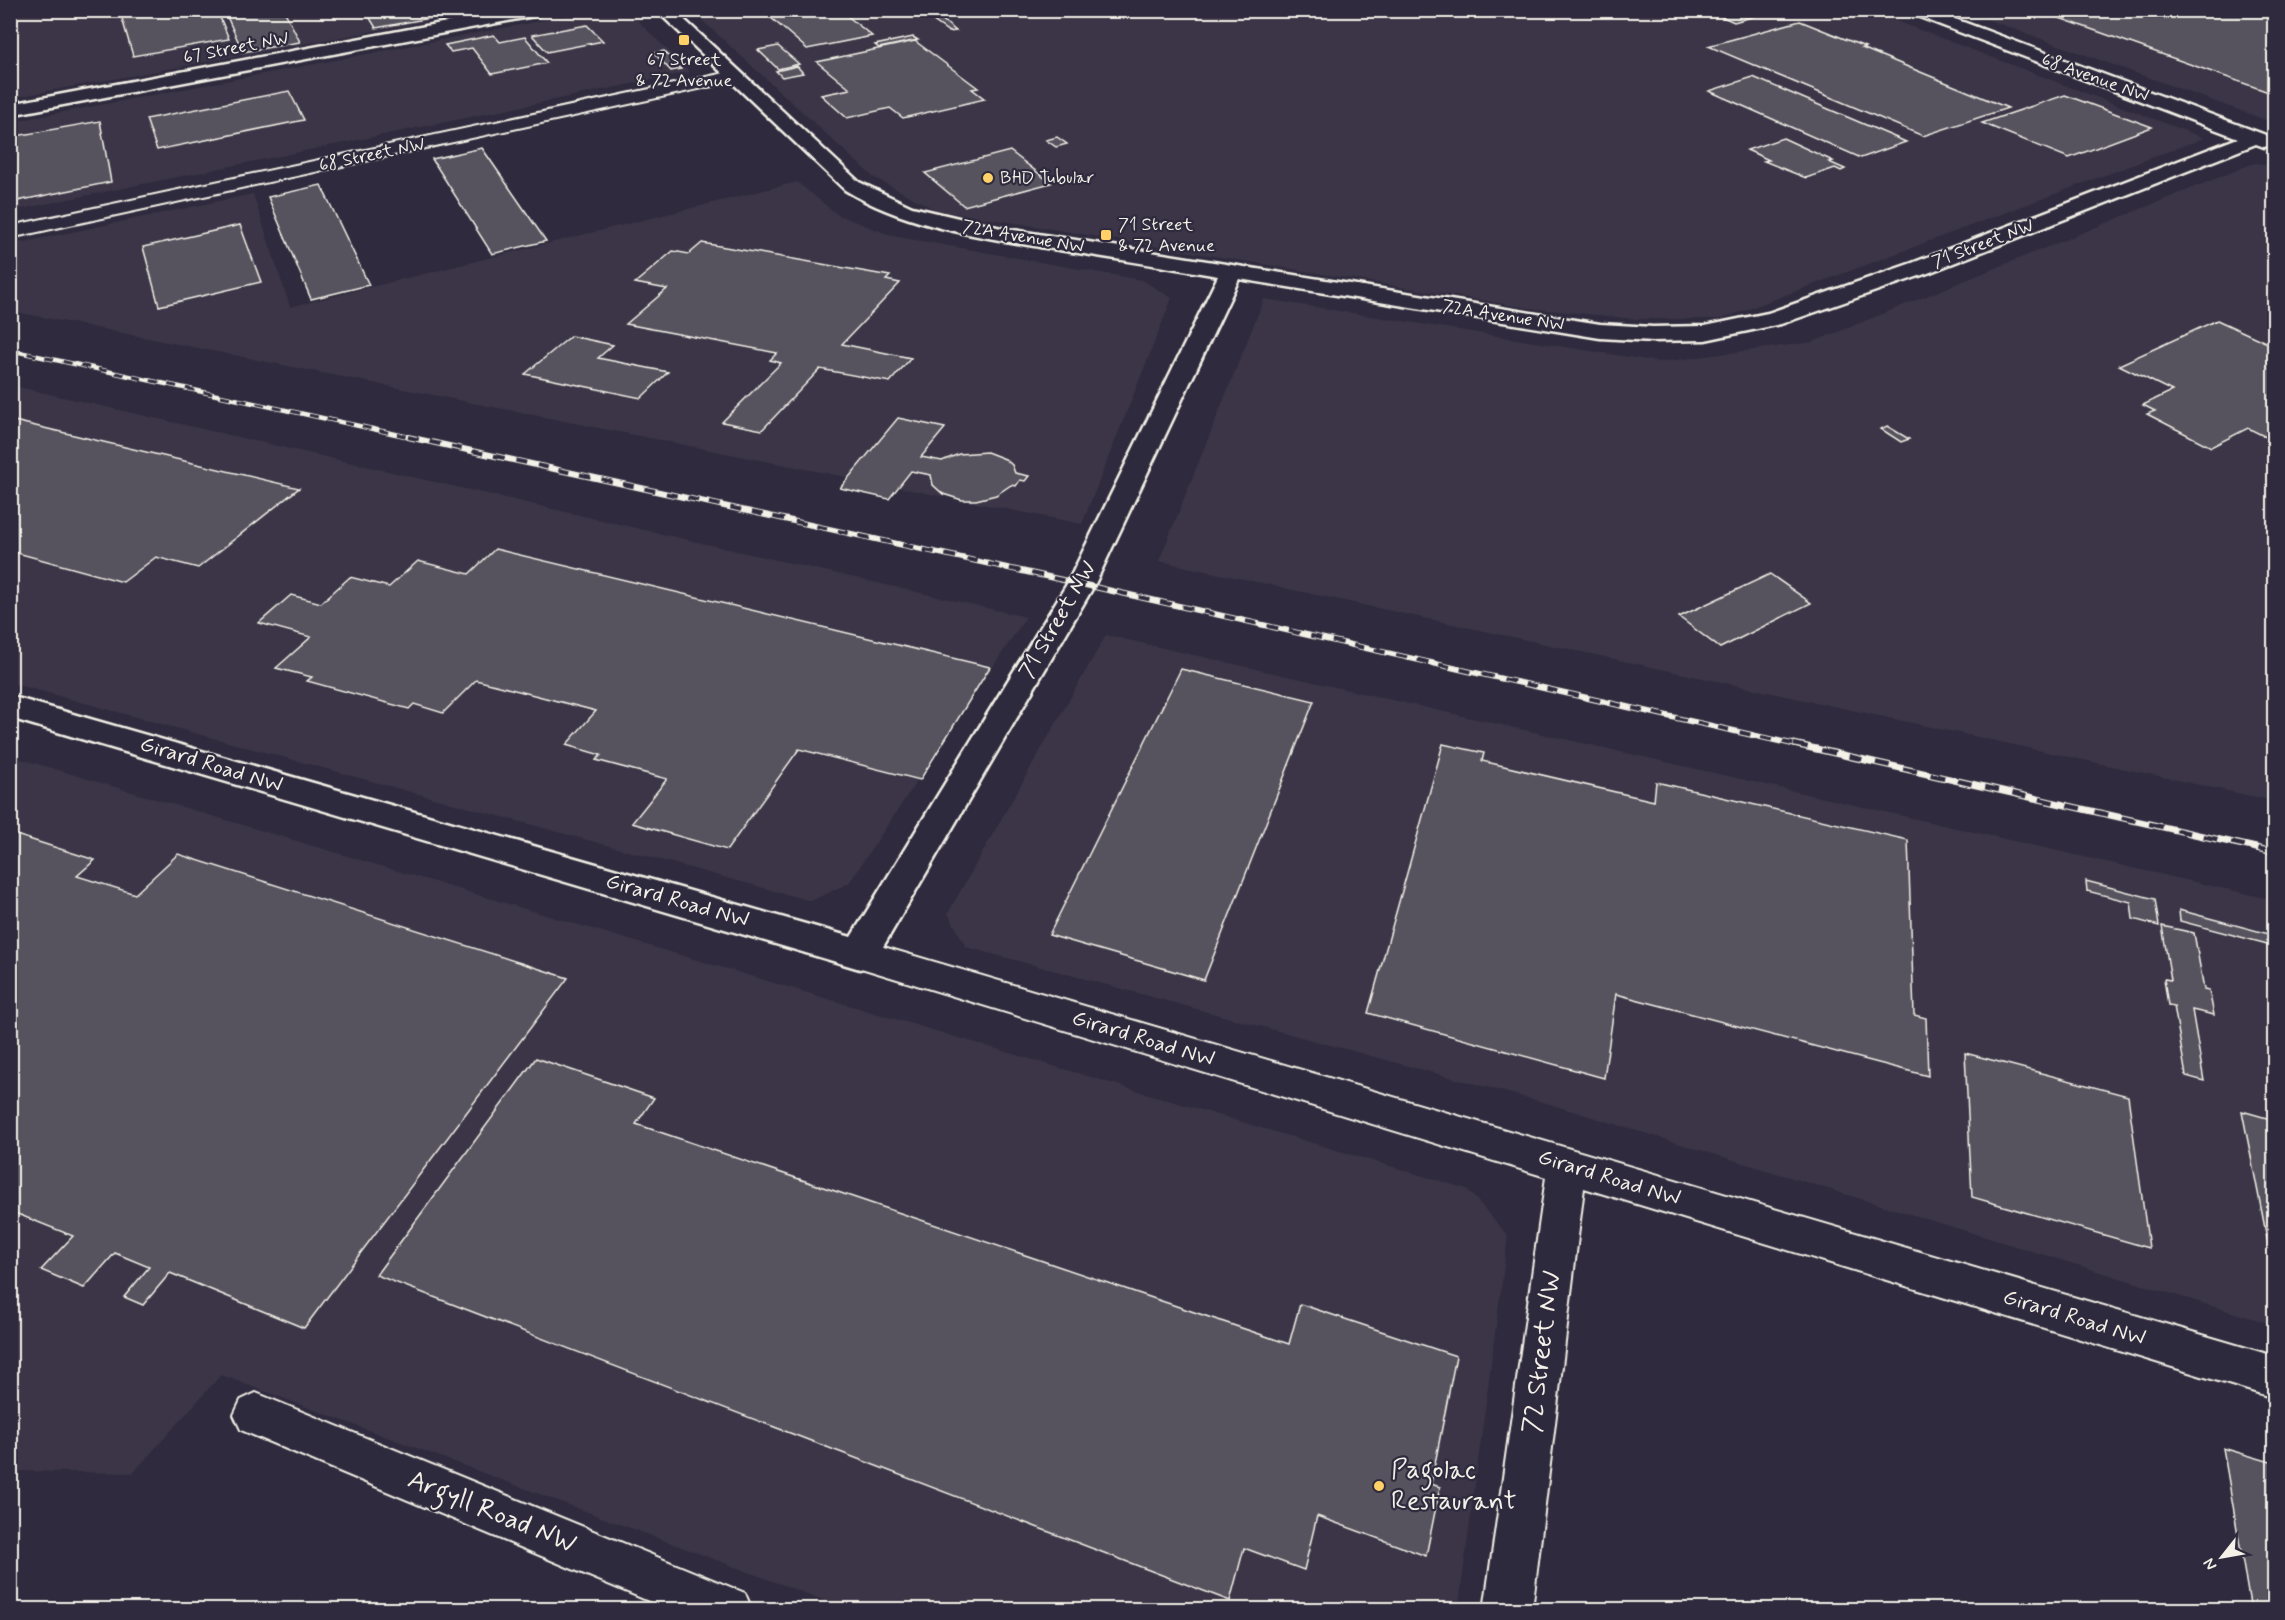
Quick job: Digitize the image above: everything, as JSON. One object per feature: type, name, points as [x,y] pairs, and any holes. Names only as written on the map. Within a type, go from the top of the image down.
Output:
[{"type":"street","name":"67 Street NW","points":[[10,110],[539,10]]},
{"type":"street","name":"72A Avenue NW","points":[[664,10],[852,186],[896,210],[940,223],[990,232],[1600,331],[1653,334],[1705,333]]},
{"type":"street","name":"68 Avenue NW","points":[[1915,10],[2265,141]]},
{"type":"street","name":"68 Street NW","points":[[10,232],[734,76]]},
{"type":"street","name":"71 Street NW","points":[[1705,333],[1742,327],[1871,286],[2265,141]]},
{"type":"street","name":"71 Street NW","points":[[860,954],[1081,584],[1231,272]]},
{"type":"street","name":"Girard Road NW","points":[[10,707],[860,954],[2274,1377]]},
{"type":"street","name":"72 Street NW","points":[[1508,1610],[1567,1166]]},
{"type":"street","name":"Argyll Road NW","points":[[256,1415],[728,1610]]},
{"type":"shaded area","points":[[11,11],[482,11],[11,98]]},
{"type":"shaded area","points":[[592,11],[628,11],[690,72],[11,211],[11,122]]},
{"type":"shaded area","points":[[692,11],[1870,11],[2204,138],[1722,319],[1635,319],[1528,308],[936,210],[873,177]]},
{"type":"shaded area","points":[[1964,11],[2274,11],[2274,123]]},
{"type":"shaded area","points":[[2254,163],[2274,165],[2274,801],[1159,561],[1264,299],[1660,362],[1813,342]]},
{"type":"shaded area","points":[[797,182],[838,215],[893,236],[1142,280],[1172,298],[1082,524],[11,311],[10,245],[253,194],[290,307]]},
{"type":"shaded area","points":[[10,385],[1026,617],[849,883],[811,901],[11,683]]},
{"type":"shaded area","points":[[1106,635],[2274,900],[2274,1325],[1546,1103],[966,947],[948,913]]},
{"type":"shaded area","points":[[11,756],[1467,1189],[1508,1236],[1459,1605],[1436,1609],[847,1609],[221,1375],[133,1473],[11,1471]]},
{"type":"building","points":[[143,10],[217,10],[229,39],[133,56],[121,15]]},
{"type":"building","points":[[224,10],[284,10],[300,42],[243,52]]},
{"type":"building","points":[[365,10],[425,10],[430,18],[376,28]]},
{"type":"building","points":[[762,10],[840,10],[872,36],[807,49]]},
{"type":"building","points":[[1707,10],[1777,10],[1734,22]]},
{"type":"building","points":[[2037,10],[2250,10],[2274,18],[2274,94]]},
{"type":"building","points":[[940,18],[956,31],[949,32],[932,20]]},
{"type":"building","points":[[1800,21],[2008,108],[1923,136],[1708,46]]},
{"type":"building","points":[[587,25],[603,41],[547,52],[532,35]]},
{"type":"building","points":[[494,35],[500,42],[525,37],[547,63],[492,74],[472,48],[451,52],[445,45]]},
{"type":"building","points":[[913,37],[918,40],[879,48],[875,45]]},
{"type":"building","points":[[915,41],[978,88],[972,89],[985,99],[903,118],[890,108],[847,118],[821,95],[850,89],[817,62]]},
{"type":"building","points":[[778,46],[799,64],[778,69],[758,50]]},
{"type":"building","points":[[664,51],[681,69],[671,71],[654,53]]},
{"type":"building","points":[[797,66],[803,73],[782,77],[776,71]]},
{"type":"building","points":[[1753,77],[1906,142],[1861,158],[1709,91]]},
{"type":"building","points":[[289,91],[304,120],[157,150],[146,119]]},
{"type":"building","points":[[2065,95],[2152,127],[2069,158],[1982,123]]},
{"type":"building","points":[[100,121],[111,182],[12,202],[10,137]]},
{"type":"building","points":[[1057,137],[1067,144],[1056,147],[1046,140]]},
{"type":"building","points":[[1783,138],[1845,169],[1841,171],[1835,168],[1806,178],[1764,161],[1769,160],[1747,150]]},
{"type":"building","points":[[482,148],[546,241],[492,254],[432,159]]},
{"type":"building","name":"BHD Tubular","points":[[1010,151],[1051,183],[964,206],[925,173]]},
{"type":"building","points":[[321,185],[369,285],[311,299],[268,197]]},
{"type":"building","points":[[240,225],[261,282],[159,306],[143,247]]},
{"type":"building","points":[[702,243],[890,276],[886,280],[900,283],[842,344],[911,358],[890,382],[820,369],[762,430],[722,422],[781,363],[770,360],[777,353],[626,324],[667,289],[635,283],[673,251],[689,254]]},
{"type":"building","points":[[2217,320],[2274,346],[2274,441],[2248,428],[2211,447],[2147,414],[2155,411],[2143,405],[2172,391],[2119,365]]},
{"type":"building","points":[[571,336],[613,345],[598,358],[668,372],[641,398],[525,374]]},
{"type":"building","points":[[898,418],[945,428],[921,457],[942,461],[959,454],[987,452],[1005,459],[1012,465],[1015,473],[1029,476],[1025,481],[1020,480],[1016,486],[1011,485],[996,495],[976,500],[962,500],[943,494],[933,485],[931,475],[911,471],[889,499],[840,488]]},
{"type":"building","points":[[10,420],[299,488],[198,568],[156,557],[123,582],[10,551]]},
{"type":"building","points":[[1887,426],[1909,439],[1901,442],[1881,429]]},
{"type":"building","points":[[495,549],[990,667],[920,780],[799,749],[727,850],[632,823],[667,779],[596,760],[601,755],[566,745],[596,711],[476,680],[443,713],[414,704],[409,709],[307,681],[312,677],[276,668],[311,637],[259,623],[291,595],[321,603],[350,577],[389,587],[418,561],[469,574]]},
{"type":"building","points":[[1770,574],[1811,603],[1720,648],[1679,617]]},
{"type":"building","points":[[1181,669],[1314,701],[1204,980],[1049,935]]},
{"type":"building","points":[[1443,744],[1484,753],[1482,761],[1654,801],[1656,782],[1908,840],[1914,1015],[1926,1018],[1928,1076],[1616,994],[1604,1078],[1368,1013]]},
{"type":"building","points":[[10,833],[95,860],[77,876],[135,894],[178,854],[568,978],[304,1328],[170,1273],[143,1305],[124,1297],[149,1267],[115,1253],[84,1288],[41,1270],[73,1236],[10,1211]]},
{"type":"building","points":[[2086,881],[2155,899],[2159,926],[2133,919],[2131,902],[2087,891]]},
{"type":"building","points":[[2179,910],[2269,934],[2271,945],[2180,921]]},
{"type":"building","points":[[2162,926],[2194,933],[2204,989],[2209,990],[2214,1015],[2192,1010],[2204,1081],[2186,1076],[2174,1006],[2168,1005],[2164,979],[2171,980]]},
{"type":"building","points":[[1965,1053],[2128,1096],[2149,1248],[1972,1197]]},
{"type":"building","points":[[536,1058],[654,1098],[636,1124],[1289,1344],[1300,1304],[1456,1356],[1431,1484],[1440,1487],[1426,1556],[1317,1516],[1304,1570],[1244,1548],[1230,1601],[376,1275]]},
{"type":"building","points":[[2242,1111],[2274,1120],[2274,1274]]},
{"type":"building","points":[[2223,1448],[2274,1463],[2274,1610],[2251,1610]]},
{"type":"railway","points":[[10,350],[414,438]]},
{"type":"railway","points":[[408,437],[1081,584],[1801,746]]},
{"type":"railway","points":[[1794,744],[2274,852]]},
{"type":"place","name":"67 Street & 72 Avenue","points":[[684,40]]},
{"type":"place","name":"BHD Tubular","points":[[988,178]]},
{"type":"place","name":"71 Street & 72 Avenue","points":[[1106,235]]},
{"type":"place","name":"Pagolac Restaurant","points":[[1379,1486]]}]
